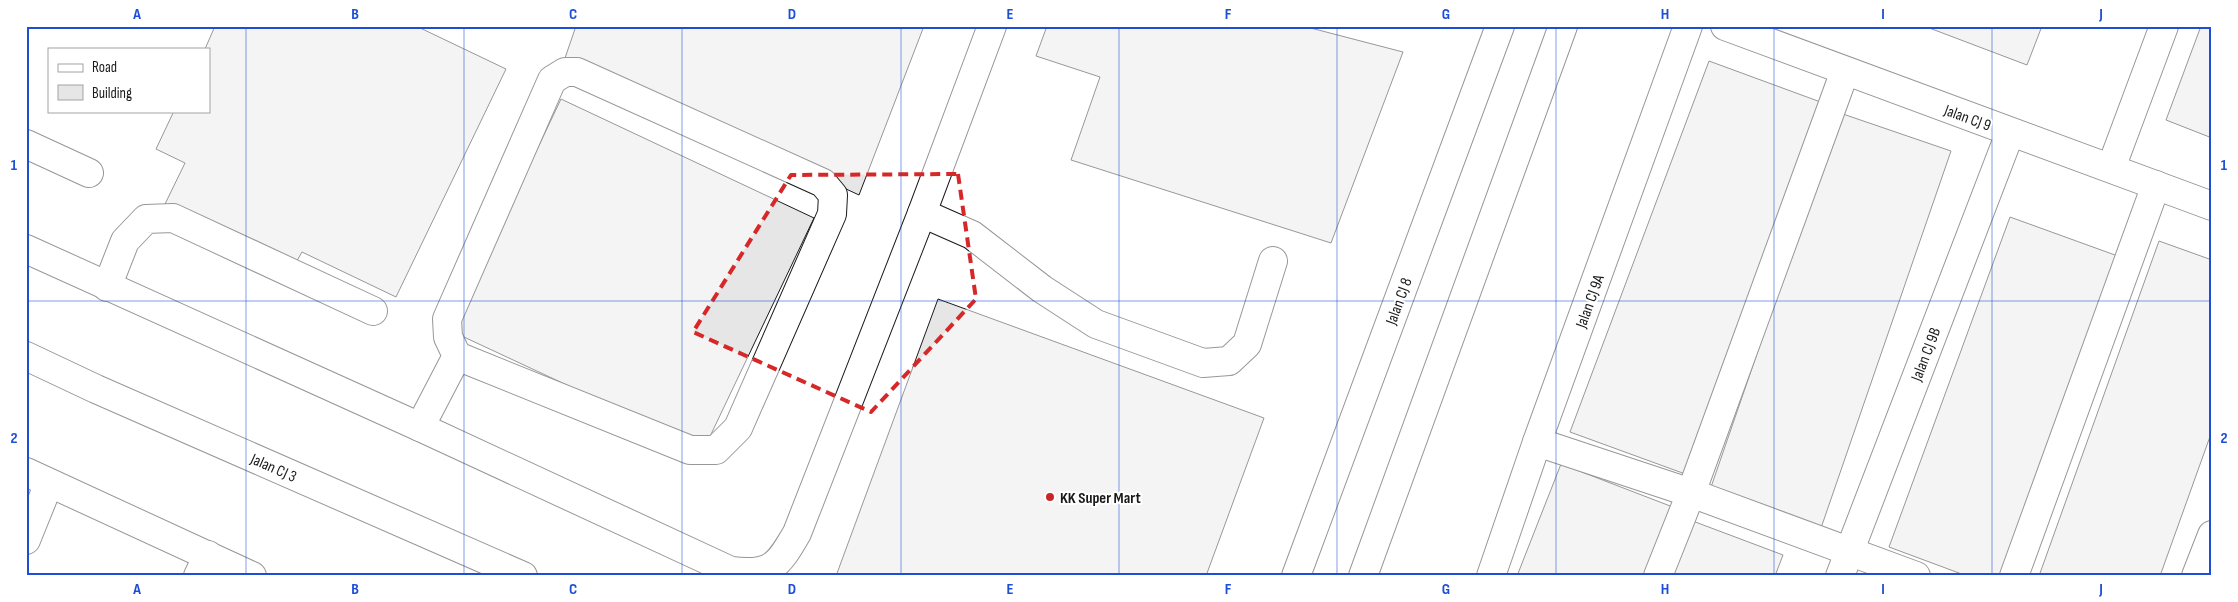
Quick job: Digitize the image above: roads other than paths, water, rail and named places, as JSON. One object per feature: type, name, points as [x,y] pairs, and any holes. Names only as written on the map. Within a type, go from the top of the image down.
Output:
[{"type":"street","points":[[26,249],[731,571],[753,574],[772,568],[785,554],[797,533],[922,213],[992,26]]},
{"type":"street","name":"Jalan CJ 8","points":[[1296,576],[1500,26]]},
{"type":"street","points":[[1363,576],[1563,26]]},
{"type":"street","name":"Jalan CJ 9A","points":[[1491,576],[1537,442],[1688,26]]},
{"type":"street","name":"Jalan CJ 9","points":[[1725,26],[1845,72],[2212,206]]},
{"type":"street","points":[[2111,168],[2164,26]]},
{"type":"street","points":[[564,72],[577,72],[823,183],[833,196],[832,214],[738,428],[716,450],[690,450],[457,356],[448,337],[447,319],[552,80],[564,72]]},
{"type":"street","points":[[1658,576],[1691,493],[1845,72]]},
{"type":"street","name":"Jalan CJ 9B","points":[[1844,563],[2010,132]]},
{"type":"street","points":[[26,144],[89,173]]},
{"type":"street","points":[[2014,576],[2156,185]]},
{"type":"street","points":[[922,213],[972,236],[1042,289],[1096,324],[1203,363],[1230,361],[1247,344],[1273,261]]},
{"type":"street","points":[[107,287],[125,241],[146,219],[173,218],[373,311]]},
{"type":"street","name":"Jalan CJ 3","points":[[26,356],[96,389],[523,576]]},
{"type":"street","points":[[420,428],[457,356]]},
{"type":"street","points":[[1537,442],[1691,493],[1844,563],[1916,576]]},
{"type":"street","points":[[26,540],[38,478],[203,566],[252,576]]},
{"type":"street","points":[[2196,576],[2212,535]]},
{"type":"place","name":"KK Super Mart","points":[[1050,497]]}]
